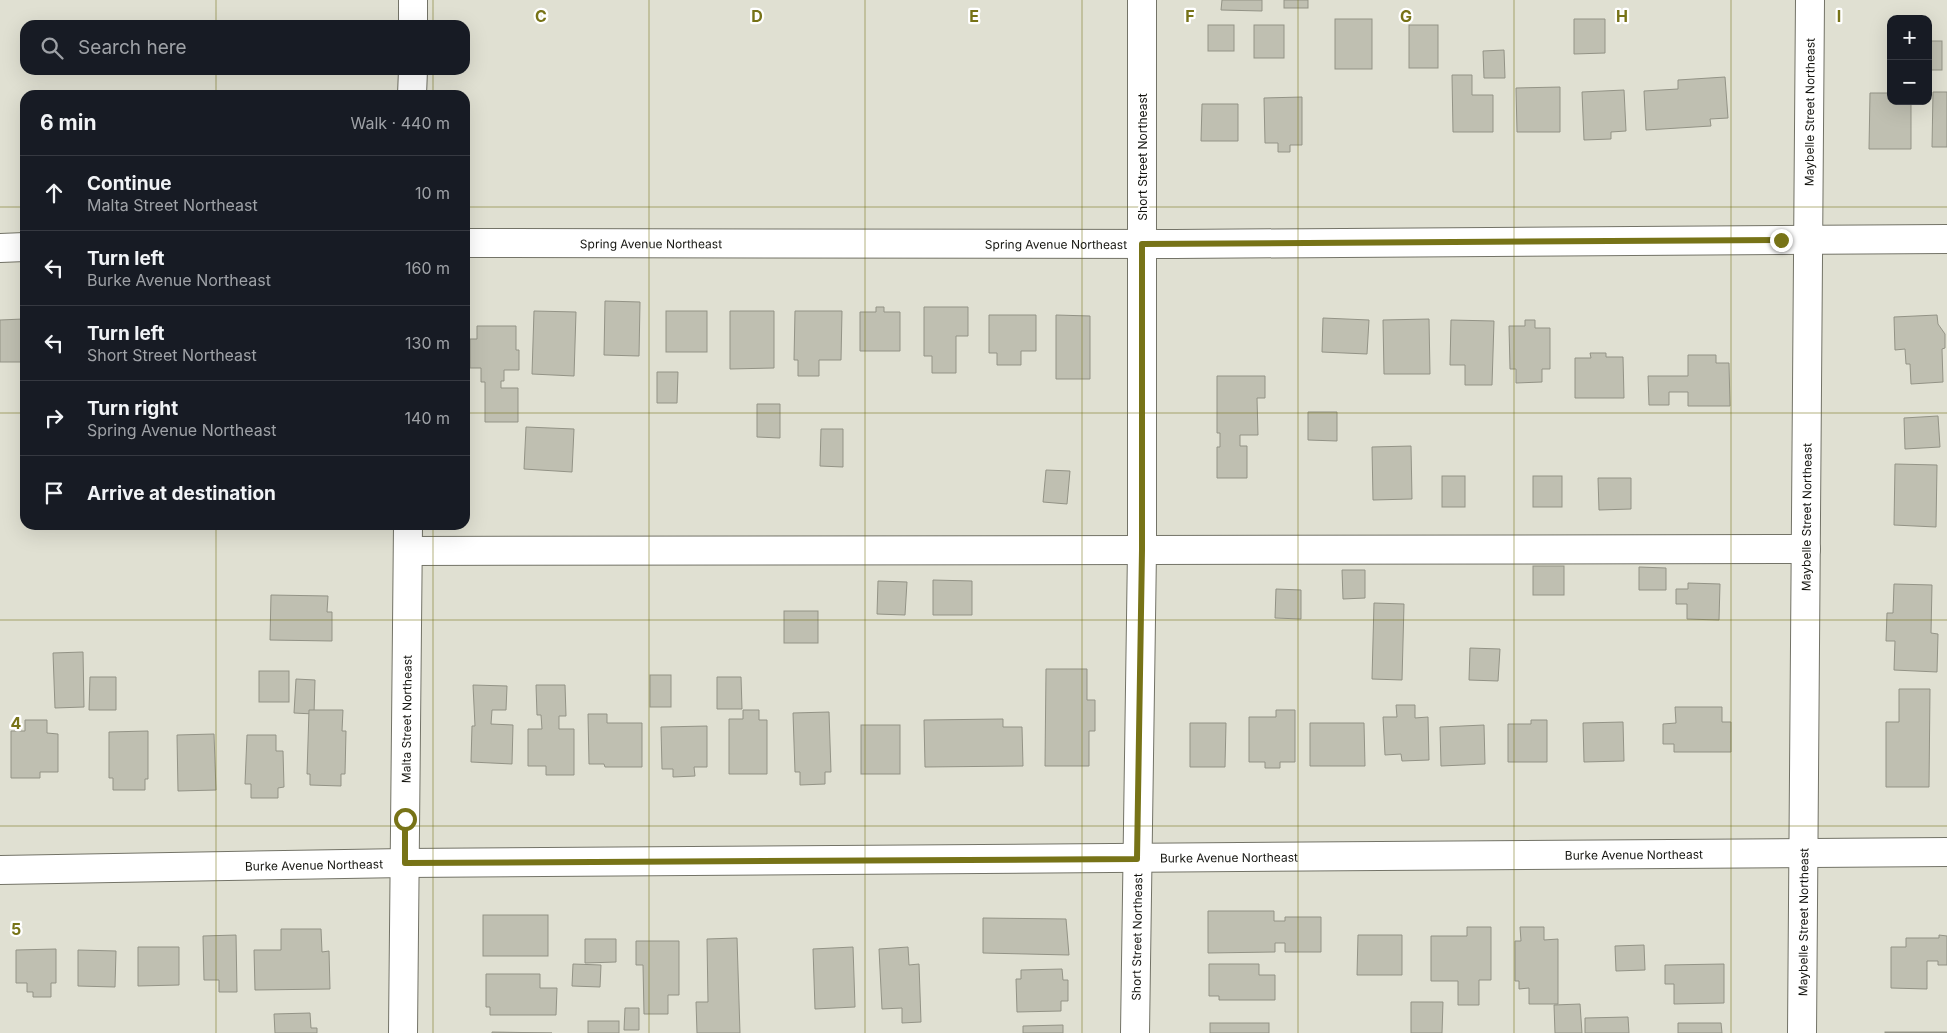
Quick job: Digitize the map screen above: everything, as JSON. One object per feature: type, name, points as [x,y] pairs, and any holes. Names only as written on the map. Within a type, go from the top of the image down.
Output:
[{"type":"street","points":[[413,0],[413,20]]},
{"type":"street","name":"Short Street Northeast","points":[[1135,1033],[1142,550],[1142,0]]},
{"type":"street","name":"Maybelle Street Northeast","points":[[1802,1033],[1810,0]]},
{"type":"street","points":[[412,75],[412,90]]},
{"type":"street","name":"Spring Avenue Northeast","points":[[470,243],[1142,244],[1947,239]]},
{"type":"street","points":[[0,248],[20,248]]},
{"type":"street","points":[[408,538],[1142,550],[1806,549]]},
{"type":"street","name":"Malta Street Northeast","points":[[403,1033],[408,538]]},
{"type":"street","name":"Burke Avenue Northeast","points":[[0,870],[405,863],[1947,852]]},
{"type":"building","points":[[1222,0],[1262,0],[1262,11],[1221,10]]},
{"type":"building","points":[[1284,0],[1308,0],[1308,8],[1284,8]]},
{"type":"building","points":[[1335,19],[1372,19],[1372,69],[1335,69]]},
{"type":"building","points":[[1574,19],[1605,19],[1605,53],[1574,54]]},
{"type":"building","points":[[1208,25],[1234,25],[1234,51],[1208,51]]},
{"type":"building","points":[[1254,25],[1284,25],[1284,58],[1254,58]]},
{"type":"building","points":[[1409,25],[1438,25],[1438,68],[1409,68]]},
{"type":"building","points":[[1932,41],[1942,41],[1942,70],[1932,70]]},
{"type":"building","points":[[1504,50],[1505,78],[1484,78],[1483,51]]},
{"type":"building","points":[[1452,75],[1472,75],[1472,95],[1493,95],[1493,132],[1453,132]]},
{"type":"building","points":[[1725,77],[1728,118],[1710,119],[1711,126],[1646,130],[1644,91],[1678,89],[1678,80]]},
{"type":"building","points":[[1560,87],[1560,132],[1517,132],[1516,88]]},
{"type":"building","points":[[1624,90],[1626,131],[1611,132],[1611,139],[1584,140],[1582,92]]},
{"type":"building","points":[[1933,92],[1947,92],[1947,147],[1932,147]]},
{"type":"building","points":[[1870,93],[1887,93],[1887,105],[1911,105],[1911,149],[1869,149]]},
{"type":"building","points":[[1302,97],[1302,145],[1290,145],[1290,152],[1278,152],[1278,143],[1265,143],[1264,98]]},
{"type":"building","points":[[1202,104],[1238,104],[1238,141],[1201,141]]},
{"type":"building","points":[[605,301],[640,302],[639,356],[604,355]]},
{"type":"building","points":[[876,307],[884,307],[884,312],[900,312],[900,351],[860,351],[860,312],[876,312]]},
{"type":"building","points":[[924,307],[968,307],[968,336],[956,336],[956,373],[932,373],[932,356],[924,356]]},
{"type":"building","points":[[534,311],[576,312],[574,376],[532,374]]},
{"type":"building","points":[[666,311],[707,311],[707,352],[666,352]]},
{"type":"building","points":[[730,311],[774,311],[774,368],[730,369]]},
{"type":"building","points":[[795,311],[842,311],[841,360],[819,360],[819,376],[798,376],[798,360],[794,360]]},
{"type":"building","points":[[989,315],[1036,315],[1036,351],[1021,351],[1021,365],[997,365],[997,353],[989,353]]},
{"type":"building","points":[[1056,315],[1090,316],[1090,379],[1056,379]]},
{"type":"building","points":[[1937,315],[1938,324],[1945,334],[1945,348],[1942,349],[1943,382],[1911,384],[1910,364],[1906,364],[1905,349],[1895,350],[1894,317]]},
{"type":"building","points":[[1323,318],[1369,320],[1367,354],[1322,352]]},
{"type":"building","points":[[20,319],[20,362],[0,362],[0,320]]},
{"type":"building","points":[[1429,319],[1430,374],[1384,374],[1383,320]]},
{"type":"building","points":[[1451,320],[1494,321],[1492,385],[1465,385],[1465,365],[1450,365]]},
{"type":"building","points":[[1525,320],[1535,320],[1535,328],[1550,328],[1550,369],[1542,369],[1542,382],[1516,383],[1516,369],[1510,369],[1509,326],[1525,326]]},
{"type":"building","points":[[477,326],[516,326],[516,350],[519,350],[519,370],[504,370],[504,381],[501,381],[501,388],[518,388],[518,422],[485,422],[485,382],[481,382],[481,368],[470,368],[470,339],[477,339]]},
{"type":"building","points":[[1590,353],[1606,353],[1606,357],[1623,357],[1624,398],[1575,398],[1575,358],[1591,358]]},
{"type":"building","points":[[1688,355],[1716,355],[1716,363],[1729,363],[1730,406],[1688,406],[1688,392],[1669,392],[1669,405],[1649,405],[1648,376],[1688,376]]},
{"type":"building","points":[[657,372],[678,372],[677,403],[657,403]]},
{"type":"building","points":[[1217,376],[1265,376],[1265,398],[1257,398],[1258,435],[1240,435],[1240,446],[1247,446],[1247,478],[1217,478],[1217,447],[1220,447],[1220,433],[1217,433]]},
{"type":"building","points":[[757,404],[780,404],[780,438],[757,437]]},
{"type":"building","points":[[1308,412],[1337,412],[1337,441],[1308,440]]},
{"type":"building","points":[[1938,416],[1940,447],[1905,449],[1904,418]]},
{"type":"building","points":[[526,427],[574,429],[572,472],[524,469]]},
{"type":"building","points":[[821,429],[843,429],[843,467],[820,466]]},
{"type":"building","points":[[1411,446],[1412,499],[1373,500],[1372,447]]},
{"type":"building","points":[[1895,464],[1937,465],[1936,527],[1894,525]]},
{"type":"building","points":[[1046,470],[1070,471],[1067,504],[1043,502]]},
{"type":"building","points":[[1442,476],[1465,476],[1465,507],[1442,507]]},
{"type":"building","points":[[1533,476],[1562,476],[1562,507],[1533,507]]},
{"type":"building","points":[[1598,478],[1631,478],[1631,509],[1599,510]]},
{"type":"building","points":[[1533,566],[1564,566],[1564,595],[1533,595]]},
{"type":"building","points":[[1639,567],[1666,568],[1666,590],[1639,590]]},
{"type":"building","points":[[1342,570],[1365,570],[1365,598],[1343,599]]},
{"type":"building","points":[[933,580],[972,581],[972,615],[933,615]]},
{"type":"building","points":[[878,581],[907,582],[905,615],[877,614]]},
{"type":"building","points":[[1688,583],[1720,584],[1719,620],[1687,619],[1687,604],[1676,604],[1676,589],[1688,589]]},
{"type":"building","points":[[1894,584],[1932,585],[1931,633],[1938,634],[1937,672],[1894,670],[1895,641],[1886,641],[1887,613],[1893,613]]},
{"type":"building","points":[[1276,589],[1301,590],[1301,619],[1275,618]]},
{"type":"building","points":[[271,595],[328,596],[327,612],[332,612],[332,641],[270,640]]},
{"type":"building","points":[[1374,603],[1404,604],[1402,680],[1372,679]]},
{"type":"building","points":[[784,611],[818,611],[818,643],[784,643]]},
{"type":"building","points":[[1470,648],[1500,649],[1498,681],[1469,680]]},
{"type":"building","points":[[83,652],[84,707],[55,708],[53,653]]},
{"type":"building","points":[[1046,669],[1087,669],[1087,700],[1095,700],[1095,731],[1089,731],[1089,766],[1045,766]]},
{"type":"building","points":[[259,671],[289,671],[289,702],[259,702]]},
{"type":"building","points":[[650,675],[671,675],[671,707],[650,707]]},
{"type":"building","points":[[90,677],[116,677],[116,710],[89,710]]},
{"type":"building","points":[[717,677],[741,677],[742,709],[717,709]]},
{"type":"building","points":[[296,679],[315,680],[314,714],[294,713]]},
{"type":"building","points":[[473,685],[507,686],[506,710],[492,710],[491,724],[513,725],[512,764],[471,762],[472,726],[475,726]]},
{"type":"building","points":[[536,685],[565,685],[566,716],[559,716],[559,729],[574,729],[574,775],[546,775],[546,766],[528,766],[528,729],[542,729],[541,715],[537,715]]},
{"type":"building","points":[[1899,689],[1930,689],[1929,787],[1886,787],[1886,722],[1899,722]]},
{"type":"building","points":[[1396,705],[1415,705],[1415,718],[1428,717],[1429,760],[1402,761],[1401,754],[1385,755],[1383,717],[1397,717]]},
{"type":"building","points":[[1675,707],[1722,707],[1722,722],[1731,722],[1731,752],[1674,752],[1674,744],[1663,744],[1663,724],[1676,723]]},
{"type":"building","points":[[309,710],[343,710],[342,731],[346,731],[345,774],[341,774],[341,786],[310,785],[310,774],[307,774]]},
{"type":"building","points":[[743,710],[759,710],[759,720],[767,720],[767,774],[729,774],[729,719],[743,719]]},
{"type":"building","points":[[1276,710],[1295,710],[1295,762],[1280,762],[1280,768],[1265,768],[1265,762],[1249,762],[1249,717],[1276,717]]},
{"type":"building","points":[[829,712],[831,772],[825,772],[825,784],[800,785],[800,772],[795,772],[793,713]]},
{"type":"building","points":[[588,714],[607,714],[607,723],[642,723],[642,767],[605,767],[604,764],[589,764]]},
{"type":"building","points":[[1003,719],[1003,727],[1022,727],[1023,766],[925,767],[924,720]]},
{"type":"building","points":[[25,720],[47,720],[47,733],[58,734],[58,772],[40,772],[40,778],[11,778],[11,731],[25,731]]},
{"type":"building","points":[[1531,720],[1547,720],[1547,762],[1508,762],[1508,724],[1531,724]]},
{"type":"building","points":[[1623,722],[1624,761],[1584,762],[1583,723]]},
{"type":"building","points":[[1190,723],[1226,723],[1225,767],[1190,767]]},
{"type":"building","points":[[1310,723],[1364,723],[1365,766],[1310,766]]},
{"type":"building","points":[[861,725],[900,725],[900,774],[861,774]]},
{"type":"building","points":[[1484,725],[1485,764],[1441,766],[1440,727]]},
{"type":"building","points":[[707,726],[707,767],[694,767],[695,776],[673,777],[673,769],[662,769],[661,727]]},
{"type":"building","points":[[148,731],[148,779],[145,779],[145,790],[113,790],[113,778],[109,778],[109,732]]},
{"type":"building","points":[[214,734],[216,790],[178,791],[177,735]]},
{"type":"building","points":[[247,735],[276,735],[276,751],[283,751],[284,787],[278,788],[278,798],[251,798],[251,784],[245,784]]},
{"type":"building","points":[[1208,911],[1274,911],[1274,921],[1285,921],[1285,917],[1321,917],[1321,952],[1285,952],[1285,943],[1275,943],[1275,952],[1208,953]]},
{"type":"building","points":[[483,915],[548,915],[548,956],[483,956]]},
{"type":"building","points":[[983,918],[1066,919],[1069,955],[983,953]]},
{"type":"building","points":[[1467,927],[1491,927],[1491,980],[1479,980],[1479,1005],[1458,1005],[1458,981],[1431,981],[1431,936],[1467,936]]},
{"type":"building","points":[[1520,927],[1544,927],[1544,940],[1558,939],[1558,1004],[1529,1004],[1529,988],[1519,989],[1519,981],[1515,981],[1515,941],[1521,941]]},
{"type":"building","points":[[281,929],[321,929],[322,952],[329,951],[330,989],[255,990],[254,950],[281,950]]},
{"type":"building","points":[[236,935],[237,992],[219,992],[219,980],[204,980],[203,936]]},
{"type":"building","points":[[1358,935],[1402,935],[1402,975],[1357,975]]},
{"type":"building","points":[[1939,935],[1947,936],[1947,965],[1938,965],[1938,961],[1927,961],[1927,989],[1891,988],[1891,947],[1906,947],[1906,938],[1939,938]]},
{"type":"building","points":[[737,938],[740,1033],[697,1033],[696,1002],[708,1002],[707,939]]},
{"type":"building","points":[[585,939],[616,939],[616,962],[585,963]]},
{"type":"building","points":[[636,941],[679,941],[679,995],[668,995],[668,1014],[644,1014],[643,965],[636,965]]},
{"type":"building","points":[[1644,945],[1645,970],[1616,971],[1615,946]]},
{"type":"building","points":[[138,947],[179,947],[179,985],[138,986]]},
{"type":"building","points":[[853,947],[855,1007],[815,1009],[813,949]]},
{"type":"building","points":[[908,947],[909,965],[919,964],[921,1022],[902,1023],[902,1008],[882,1009],[879,949]]},
{"type":"building","points":[[56,949],[56,983],[51,983],[51,997],[33,997],[33,992],[27,992],[27,983],[16,983],[16,950]]},
{"type":"building","points":[[78,950],[116,951],[115,987],[78,986]]},
{"type":"building","points":[[573,964],[601,965],[600,987],[572,986]]},
{"type":"building","points":[[1209,964],[1259,964],[1259,975],[1275,975],[1275,1000],[1219,1000],[1219,996],[1209,996]]},
{"type":"building","points":[[1724,964],[1724,1003],[1674,1004],[1674,984],[1665,984],[1665,965]]},
{"type":"building","points":[[1062,969],[1063,980],[1068,980],[1068,1001],[1061,1001],[1061,1011],[1017,1012],[1016,979],[1021,979],[1021,970]]},
{"type":"building","points":[[486,974],[540,974],[540,988],[557,988],[556,1015],[490,1015],[490,1007],[486,1007]]},
{"type":"building","points":[[1411,1002],[1443,1002],[1442,1033],[1411,1033]]},
{"type":"building","points":[[1580,1004],[1582,1033],[1555,1033],[1554,1005]]},
{"type":"building","points":[[625,1008],[639,1008],[639,1030],[624,1030]]},
{"type":"building","points":[[310,1013],[311,1028],[317,1028],[317,1033],[275,1033],[274,1014]]},
{"type":"building","points":[[1628,1017],[1629,1033],[1585,1033],[1585,1018]]},
{"type":"building","points":[[588,1021],[619,1021],[619,1033],[588,1033]]},
{"type":"building","points":[[1210,1023],[1269,1023],[1269,1033],[1210,1033]]},
{"type":"building","points":[[1678,1023],[1721,1023],[1722,1033],[1678,1033]]},
{"type":"building","points":[[1063,1025],[1063,1033],[1023,1033],[1023,1026]]},
{"type":"building","points":[[492,1032],[552,1033],[492,1033]]},
{"type":"building","points":[[1947,1032],[1947,1033],[1885,1033]]},
{"type":"route","points":[[405,819],[405,863],[1137,859],[1142,550],[1142,244],[1781,240]]}]
